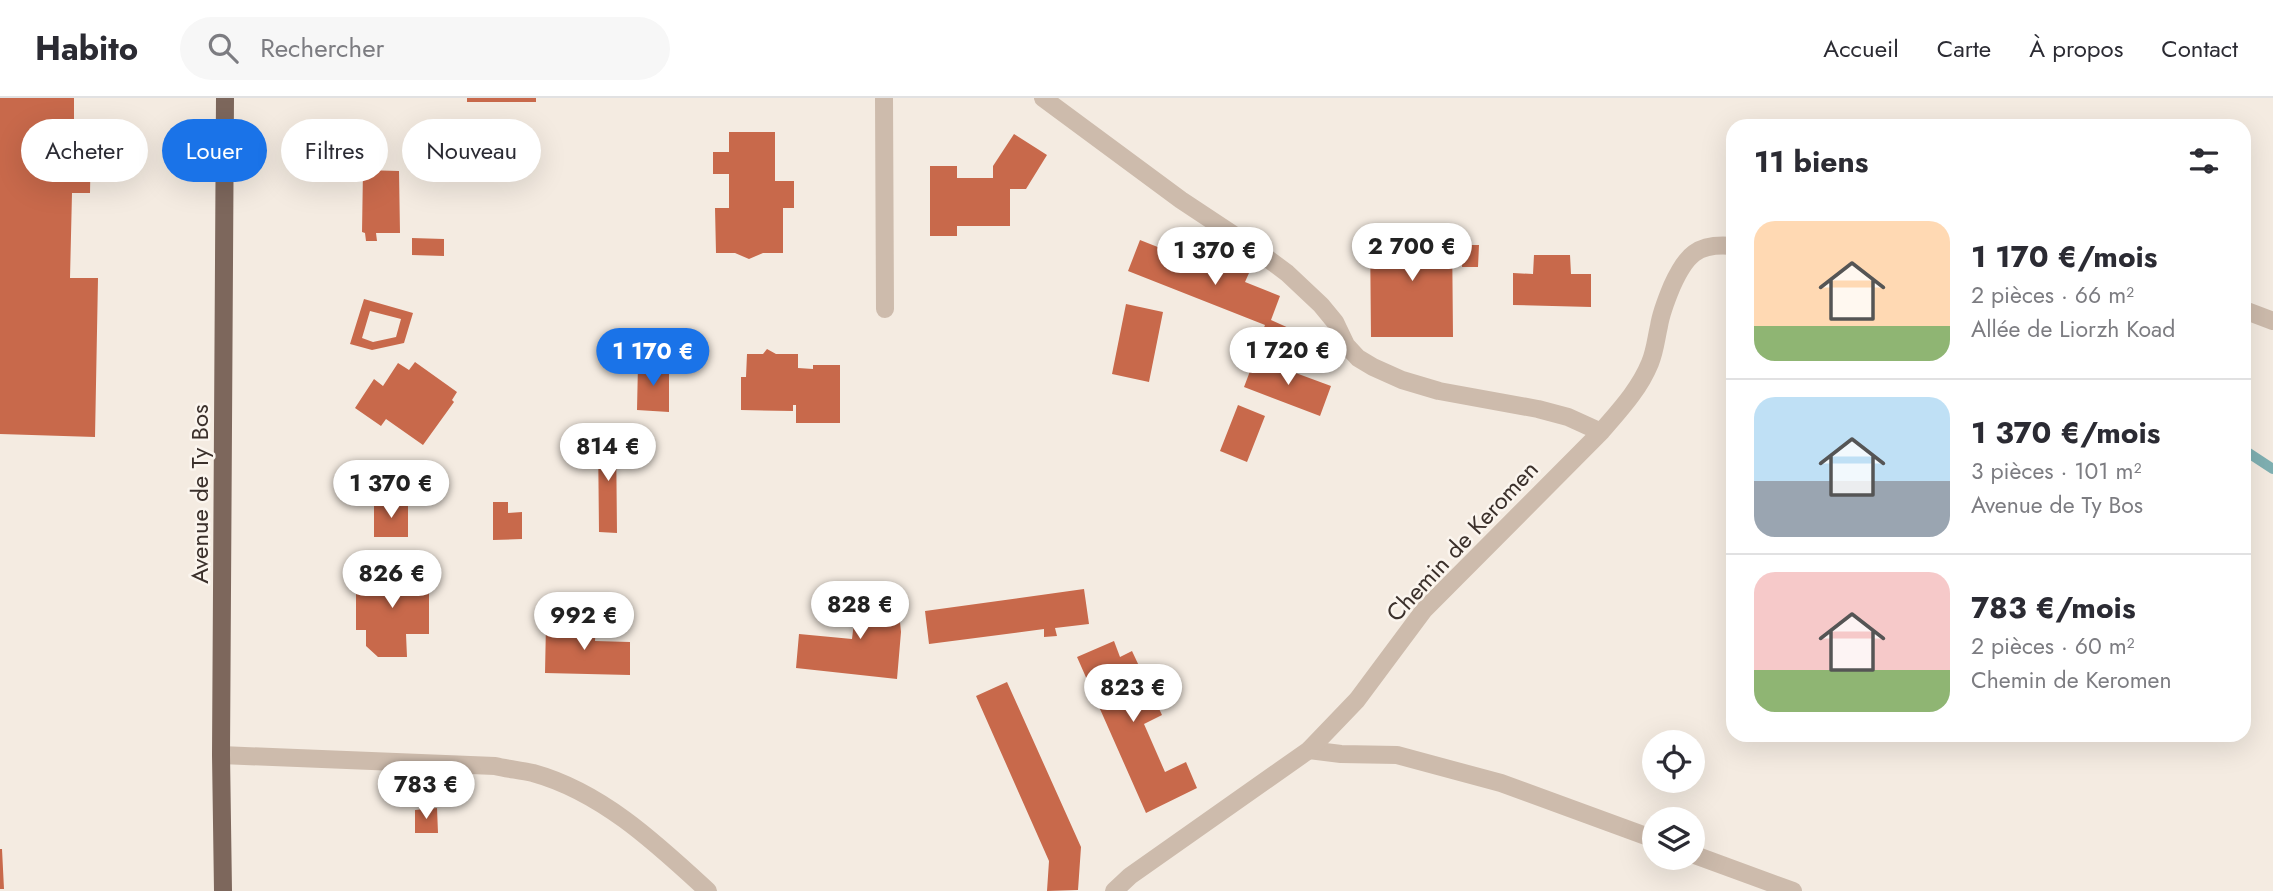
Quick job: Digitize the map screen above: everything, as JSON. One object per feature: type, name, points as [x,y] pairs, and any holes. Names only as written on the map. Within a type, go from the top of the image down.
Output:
[{"type":"main road","name":"Avenue de Ty Bos","points":[[223,891],[221,755],[225,98]]},
{"type":"street","points":[[884,98],[885,309]]},
{"type":"street","points":[[1043,98],[1181,200],[1287,273],[1335,322],[1346,345],[1358,358],[1373,367],[1402,380],[1439,391],[1568,417],[1601,432]]},
{"type":"street","name":"Chemin de Keromen","points":[[1114,891],[1130,876],[1309,750],[1356,700],[1431,602],[1601,432],[1625,404],[1651,362],[1659,323],[1683,263],[1697,250],[1715,244],[1726,245]]},
{"type":"street","points":[[2251,313],[2273,321]]},
{"type":"street","points":[[1309,750],[1341,754],[1397,755],[1501,783],[1642,835]]},
{"type":"street","points":[[221,755],[495,766],[533,774],[567,786],[620,817],[657,845],[708,891]]},
{"type":"street","points":[[1705,859],[1793,891]]},
{"type":"building","points":[[0,98],[74,98],[74,119],[21,119],[21,182],[90,182],[90,193],[72,193],[70,278],[98,278],[95,437],[0,434]]},
{"type":"building","points":[[467,98],[536,98],[536,102],[467,102]]},
{"type":"building","points":[[729,132],[775,132],[775,181],[794,181],[794,208],[783,208],[783,253],[763,253],[749,259],[735,253],[716,253],[715,208],[729,208],[729,174],[713,174],[713,152],[729,152]]},
{"type":"building","points":[[1014,134],[1047,155],[1026,189],[1010,189],[1010,226],[957,226],[957,236],[930,236],[930,166],[957,166],[957,178],[993,178],[993,166]]},
{"type":"building","points":[[388,171],[399,171],[400,233],[376,233],[377,241],[366,241],[365,233],[362,232],[363,182],[388,182]]},
{"type":"building","points":[[1452,229],[1453,337],[1371,337],[1370,230]]},
{"type":"building","points":[[412,238],[444,239],[444,256],[412,255]]},
{"type":"building","points":[[1140,240],[1193,261],[1201,241],[1230,256],[1249,273],[1245,282],[1280,296],[1271,320],[1291,329],[1278,360],[1255,350],[1265,325],[1128,271]]},
{"type":"building","points":[[1462,245],[1479,245],[1478,267],[1462,267]]},
{"type":"building","points":[[1534,255],[1570,255],[1571,274],[1591,274],[1591,307],[1513,305],[1513,273],[1533,274]]},
{"type":"building","points":[[364,299],[413,313],[404,343],[372,350],[350,344]],"holes":[[[370,311],[401,319],[396,337],[373,342],[362,338]]]},
{"type":"building","points":[[1126,304],[1163,312],[1149,382],[1112,374]]},
{"type":"building","points":[[767,349],[776,354],[798,354],[798,368],[840,365],[840,423],[796,423],[796,405],[793,405],[793,411],[741,410],[741,377],[746,377],[747,354],[763,354]]},
{"type":"building","points":[[1255,358],[1331,386],[1320,416],[1244,387]]},
{"type":"building","points":[[415,362],[457,392],[452,400],[454,402],[423,445],[386,419],[381,426],[355,408],[374,379],[383,386],[398,363],[409,370]]},
{"type":"building","points":[[638,364],[669,365],[669,412],[637,410]]},
{"type":"building","points":[[1238,405],[1265,416],[1247,462],[1220,451]]},
{"type":"building","points":[[598,434],[616,434],[617,533],[599,532]]},
{"type":"building","points":[[493,502],[508,502],[508,513],[522,512],[522,539],[493,540]]},
{"type":"building","points":[[374,504],[408,504],[408,537],[374,537]]},
{"type":"building","points":[[356,573],[429,573],[429,634],[406,634],[407,657],[378,657],[366,646],[366,630],[356,630]]},
{"type":"building","points":[[858,589],[897,592],[901,632],[897,679],[796,668],[799,634],[852,639]]},
{"type":"building","points":[[1084,589],[1089,624],[1055,628],[1057,636],[1044,637],[1044,629],[929,644],[925,611]]},
{"type":"building","points":[[546,624],[596,624],[595,641],[630,642],[630,675],[545,673]]},
{"type":"building","points":[[1114,641],[1120,657],[1132,651],[1162,715],[1144,724],[1165,772],[1186,762],[1197,788],[1146,813],[1077,657]]},
{"type":"building","points":[[1007,682],[1081,847],[1078,890],[1047,891],[1049,861],[976,696]]},
{"type":"building","points":[[437,808],[438,833],[415,833],[415,810]]},
{"type":"building","points":[[2,849],[4,889],[0,889]]},
{"type":"waterway","points":[[2251,455],[2273,469]]}]
